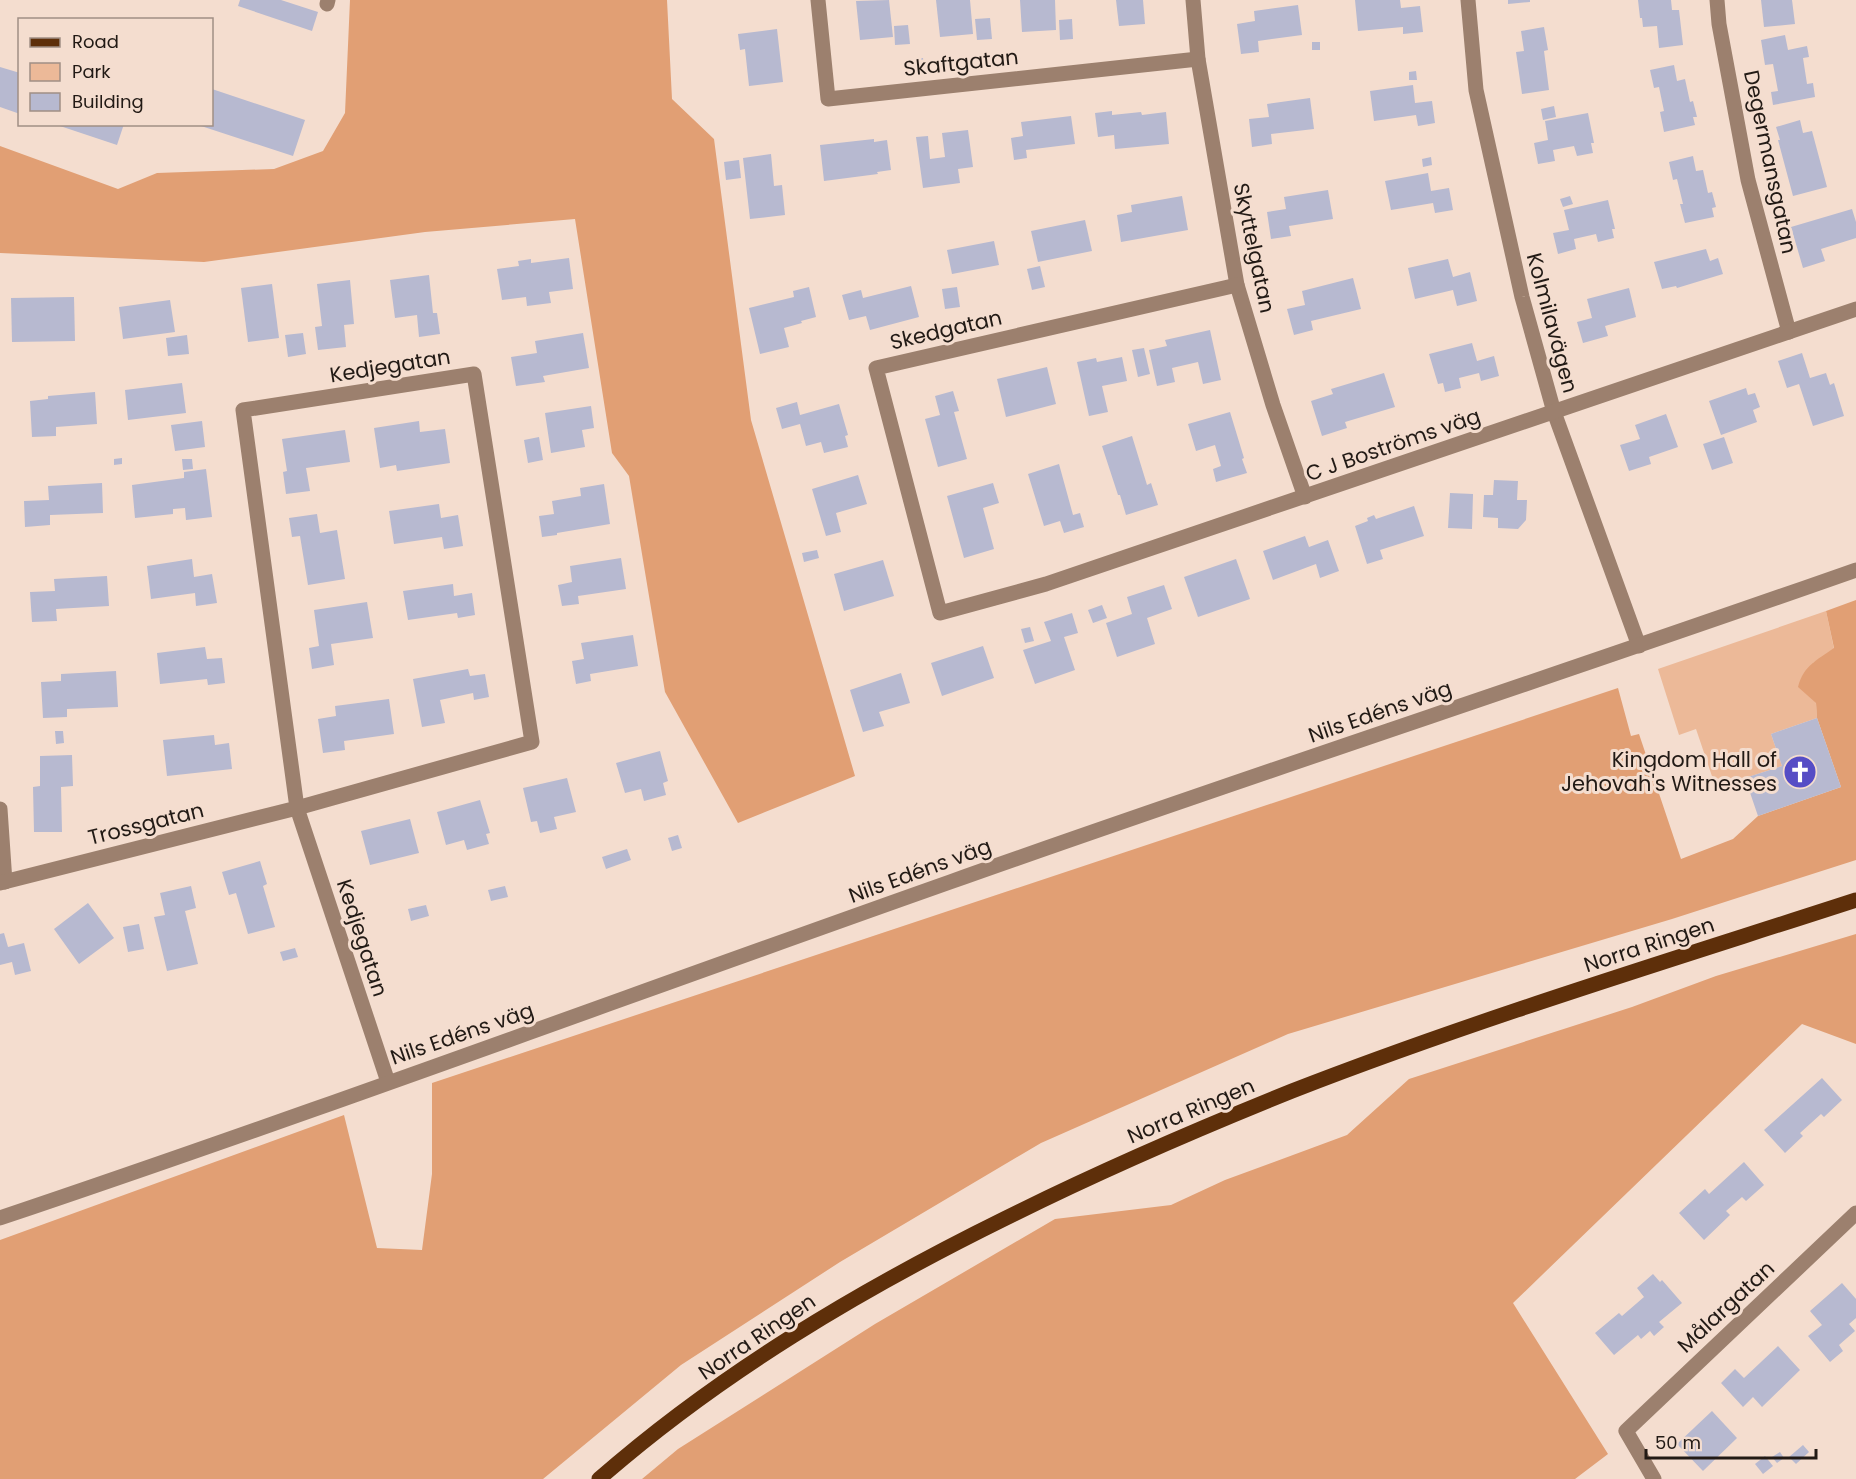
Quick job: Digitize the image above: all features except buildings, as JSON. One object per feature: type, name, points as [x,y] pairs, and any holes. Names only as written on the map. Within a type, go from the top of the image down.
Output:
[{"type":"main road","name":"Norra Ringen","points":[[599,1479],[649,1437],[819,1318],[923,1259],[1087,1178],[1293,1091],[1485,1021],[1856,900]]},
{"type":"street","name":"Skaftgatan","points":[[818,0],[828,99],[1198,59]]},
{"type":"street","name":"Skyttelgatan","points":[[1192,0],[1198,59],[1237,285],[1273,405],[1305,497]]},
{"type":"street","name":"Kolmilavägen","points":[[1468,0],[1476,90],[1522,297],[1554,412],[1639,646]]},
{"type":"street","name":"Degermansgatan","points":[[1717,0],[1719,24],[1748,180],[1789,332]]},
{"type":"street","name":"Skedgatan","points":[[940,613],[876,368],[1237,285]]},
{"type":"street","name":"C J Boströms väg","points":[[940,613],[1046,584],[1856,309]]},
{"type":"street","name":"Kedjegatan","points":[[297,808],[532,742],[474,374],[243,410],[297,808],[388,1082]]},
{"type":"street","name":"Nils Edéns väg","points":[[0,1218],[633,997],[952,881],[1856,570]]},
{"type":"street","name":"Trossgatan","points":[[0,809],[3,882],[297,808]]},
{"type":"street","name":"Målargatan","points":[[1654,1479],[1626,1431],[1856,1213]]},
{"type":"green space","points":[[1826,611],[1834,649],[1813,663],[1817,718],[1771,734],[1782,766],[1745,778],[1717,791],[1696,729],[1679,735],[1658,669]]},
{"type":"shaded area","points":[[350,0],[667,0],[672,99],[714,139],[751,420],[855,776],[738,823],[665,692],[629,476],[612,453],[575,219],[425,232],[204,262],[0,253],[0,146],[118,189],[157,173],[274,169],[323,151],[345,113]]},
{"type":"shaded area","points":[[1856,600],[1856,860],[1672,919],[1288,1034],[1041,1143],[840,1262],[681,1365],[543,1479],[0,1479],[0,1240],[344,1115],[377,1248],[422,1250],[432,1174],[432,1083],[1618,688],[1631,736],[1639,734],[1681,859],[1733,839],[1758,816],[1841,787],[1817,718],[1816,703],[1798,687],[1807,668],[1834,648],[1826,611]]},
{"type":"shaded area","points":[[1856,934],[1856,1044],[1802,1024],[1513,1303],[1608,1454],[1575,1479],[642,1479],[678,1449],[875,1324],[1055,1219],[1171,1205],[1225,1180],[1347,1135],[1409,1079],[1632,1007],[1716,976]]},
{"type":"place","name":"Kingdom Hall of Jehovah's Witnesses","points":[[1800,772]]}]
